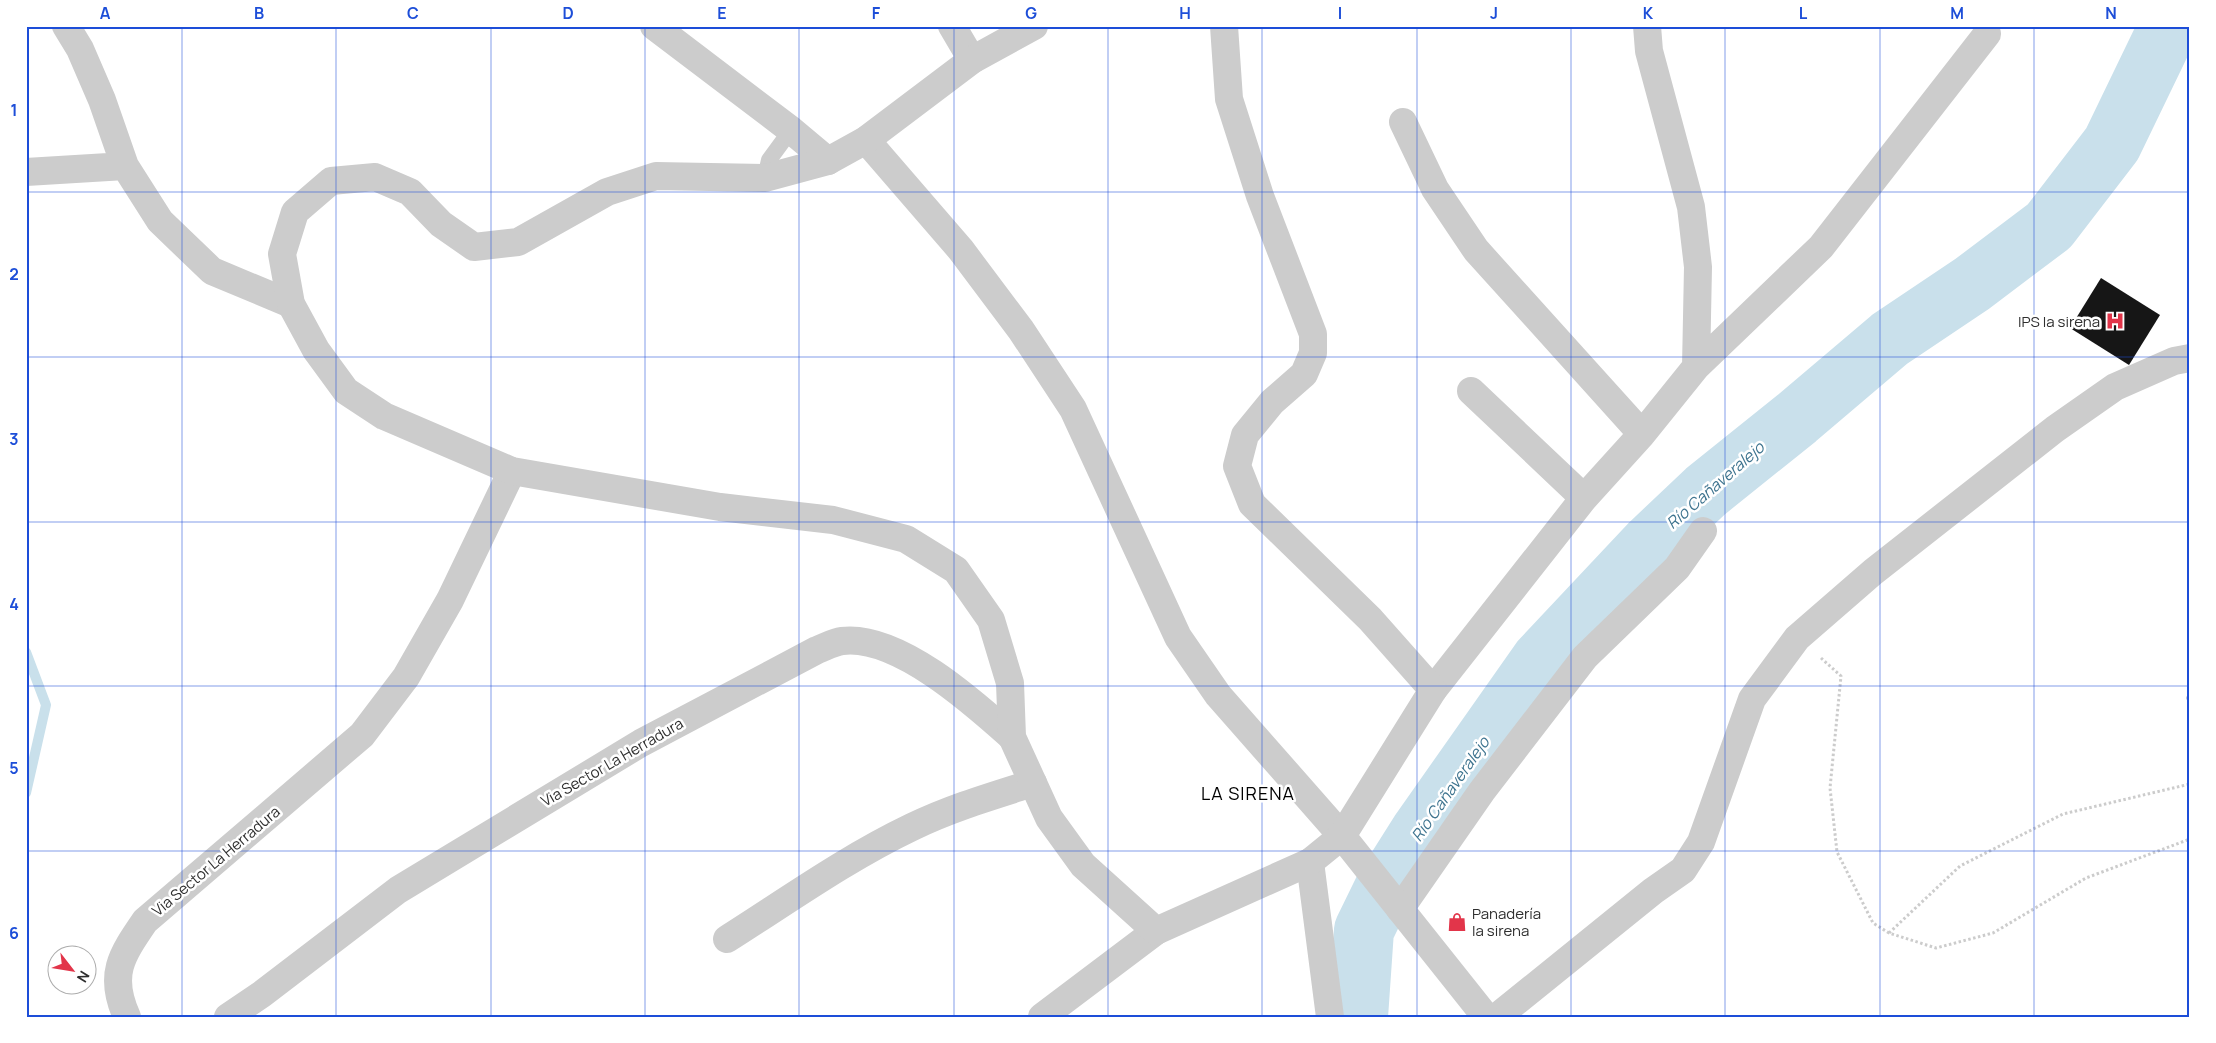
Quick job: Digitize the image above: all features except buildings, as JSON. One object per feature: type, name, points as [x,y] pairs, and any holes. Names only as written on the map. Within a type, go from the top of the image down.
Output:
[{"type":"street","points":[[66,26],[80,49],[102,100],[125,166],[160,221],[212,271],[291,304]]},
{"type":"street","points":[[654,26],[791,130],[828,161]]},
{"type":"street","points":[[952,26],[972,60]]},
{"type":"street","points":[[1034,26],[972,60],[866,140],[828,161],[765,178],[656,176],[607,192],[518,242],[474,247],[441,224],[410,192],[375,177],[332,182],[295,212],[282,254],[291,304],[316,350],[346,391],[384,416],[512,471],[720,508],[833,520],[906,539],[956,570],[991,620],[1010,683],[1012,737],[1049,818],[1083,865],[1156,931]]},
{"type":"street","points":[[1224,26],[1229,99],[1260,196],[1313,334],[1313,353],[1304,374],[1272,402],[1245,435],[1237,466],[1252,504],[1370,619],[1433,690]]},
{"type":"street","points":[[1648,26],[1649,51],[1691,207],[1698,267],[1696,367]]},
{"type":"street","points":[[1042,1017],[1156,931],[1310,862],[1342,836],[1433,690],[1584,498],[1642,434],[1696,367],[1821,248],[1987,34]]},
{"type":"street","points":[[1404,122],[1435,189],[1476,250],[1642,434]]},
{"type":"street","points":[[866,140],[961,250],[1021,330],[1073,410],[1178,637],[1218,695],[1342,836],[1486,1017]]},
{"type":"street","points":[[26,172],[125,166]]},
{"type":"street","points":[[1497,1017],[1653,891],[1683,870],[1701,842],[1752,699],[1797,638],[1872,572],[2055,429],[2115,387],[2174,361],[2190,358]]},
{"type":"street","points":[[1472,391],[1584,498]]},
{"type":"street","name":"Via Sector La Herradura","points":[[127,1017],[116,982],[126,949],[145,921],[362,734],[406,677],[450,600],[512,471]]},
{"type":"street","points":[[1406,916],[1482,791],[1585,657],[1676,568],[1702,531]]},
{"type":"street","name":"Via Sector La Herradura","points":[[228,1017],[262,994],[398,890],[510,821],[641,743],[817,650],[842,641],[870,642],[900,652],[980,708],[1012,737]]},
{"type":"street","points":[[727,939],[851,861],[912,827],[972,802],[1033,783]]},
{"type":"street","points":[[1310,862],[1330,1017]]},
{"type":"lane","points":[[765,178],[768,160],[791,130]]},
{"type":"path","points":[[1841,676],[1830,788],[1837,852],[1873,923],[1889,933],[1936,948],[1994,933],[2086,878],[2190,839]]},
{"type":"path","points":[[1889,933],[1960,866],[2063,814],[2190,784]]},
{"type":"waterway","name":"Río Cañaveralejo","points":[[1358,1017],[1364,930],[1384,889],[1420,832],[1541,660],[1650,544],[1706,491],[1797,418],[1890,339],[1972,284],[2049,226],[2112,144],[2169,26]]},
{"type":"waterway","points":[[26,652],[46,705],[26,793]]},
{"type":"place","name":"IPS la sirena","points":[[2115,321]]},
{"type":"place","name":"Panadería la sirena","points":[[1457,922]]},
{"type":"district","name":"LA SIRENA","points":[[1248,793]]}]
